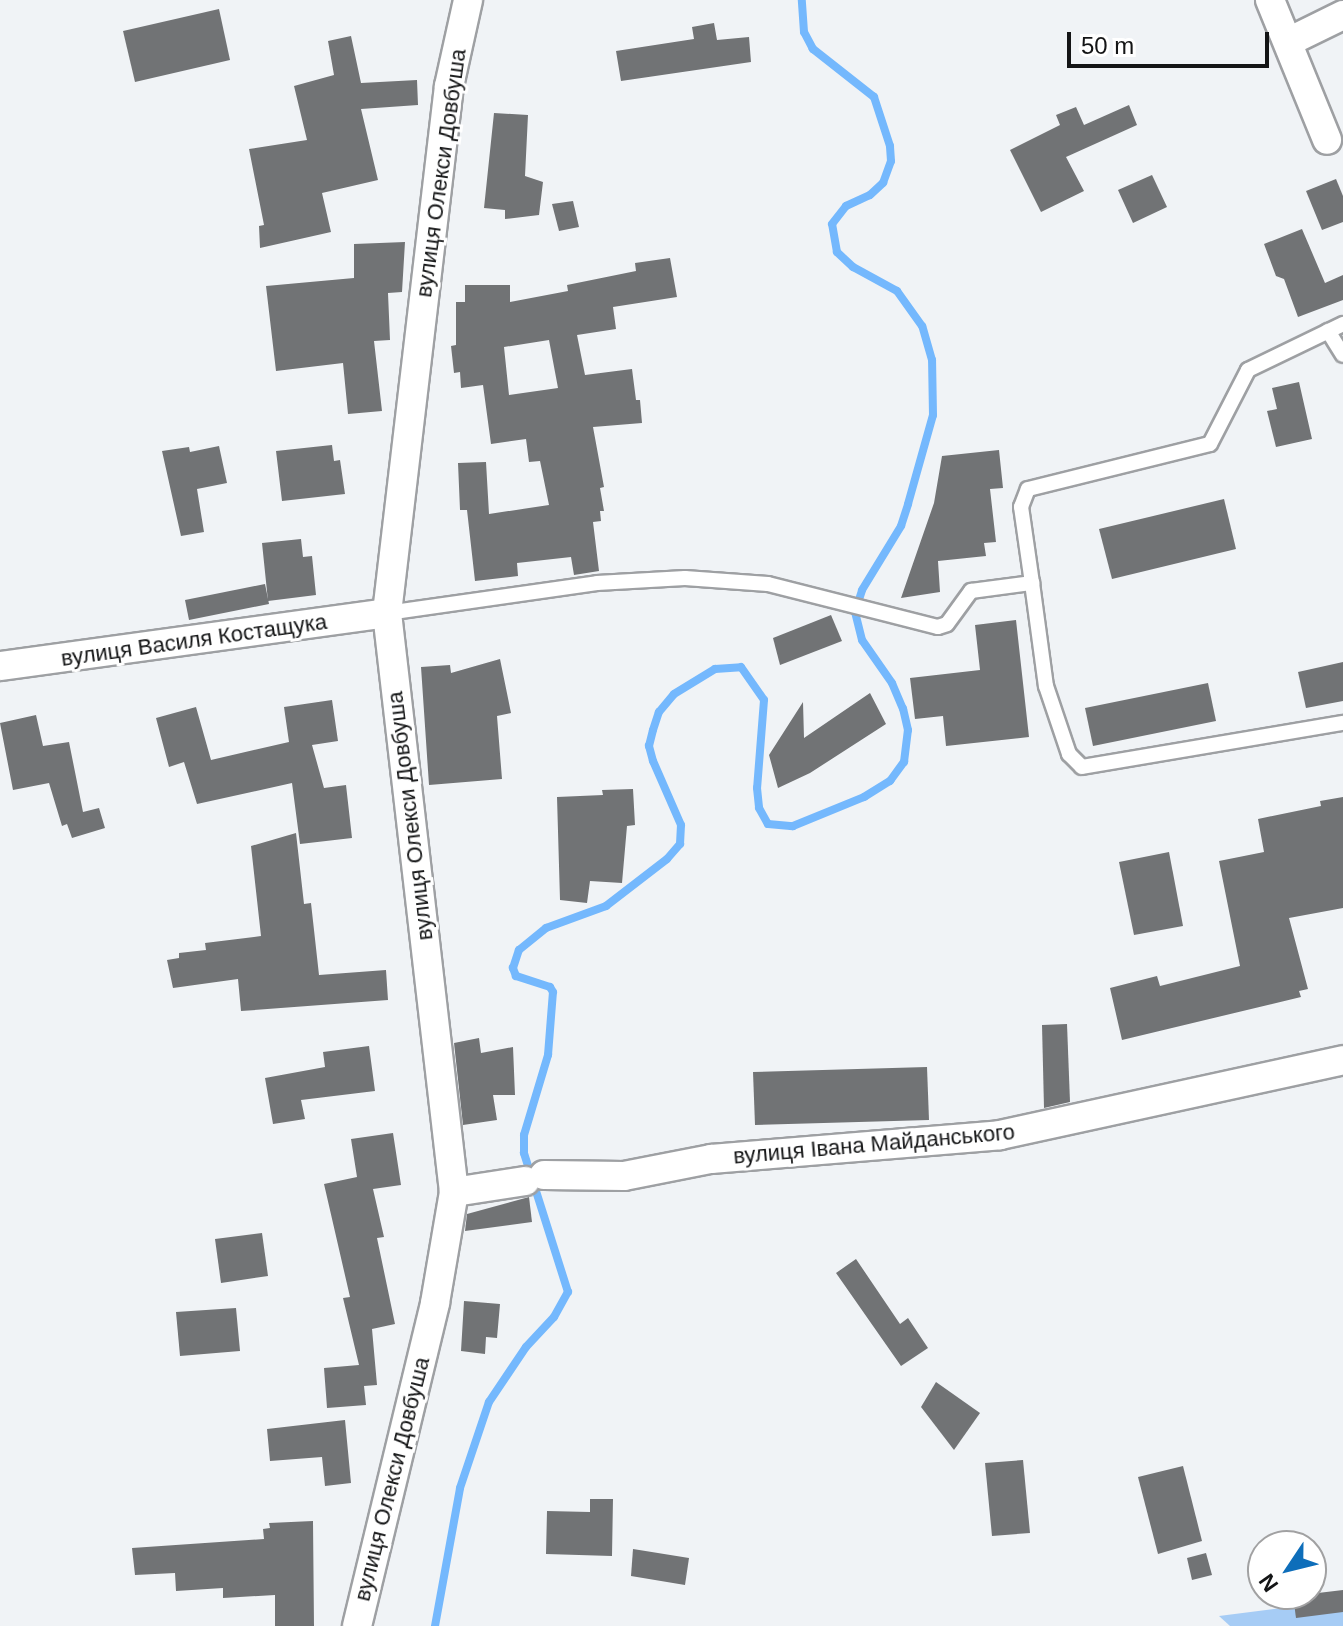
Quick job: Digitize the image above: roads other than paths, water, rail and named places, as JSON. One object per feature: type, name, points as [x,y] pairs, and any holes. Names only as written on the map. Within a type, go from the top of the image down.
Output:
[{"type":"street","name":"вулиця Олекси Довбуша","points":[[357,1626],[435,1303],[454,1192],[387,613],[449,86],[468,0]]},
{"type":"street","points":[[1270,0],[1327,140]]},
{"type":"street","points":[[1288,42],[1343,15]]},
{"type":"street","name":"вулиця Василя Костащука","points":[[0,666],[387,613]]},
{"type":"street","name":"вулиця Івана Майданського","points":[[454,1192],[534,1178],[613,1177],[711,1159],[1000,1135],[1343,1060]]},
{"type":"lane","points":[[1343,324],[1248,370],[1210,444],[1028,489],[1021,507],[1046,686],[1069,754],[1082,767],[1343,723]]},
{"type":"lane","points":[[1328,331],[1343,355]]},
{"type":"lane","points":[[387,613],[641,579],[768,584],[938,627],[947,624],[971,591],[1032,583]]},
{"type":"waterway","points":[[435,1626],[460,1488],[489,1402],[526,1347],[554,1317],[568,1292],[524,1153],[524,1135],[548,1055],[553,992],[550,987],[516,976],[513,968],[519,950],[546,928],[606,906],[667,859],[680,844],[681,825],[649,746],[659,712],[674,694],[715,669],[741,667],[764,700],[757,788],[759,808],[768,824],[793,826],[864,797],[890,781],[904,762],[908,730],[903,709],[892,683],[862,640],[855,612],[862,590],[901,526],[908,504],[933,415],[932,360],[922,326],[897,291],[853,267],[837,252],[832,224],[846,206],[870,195],[883,183],[891,161],[890,146],[874,97],[813,49],[804,32],[802,0]]}]
